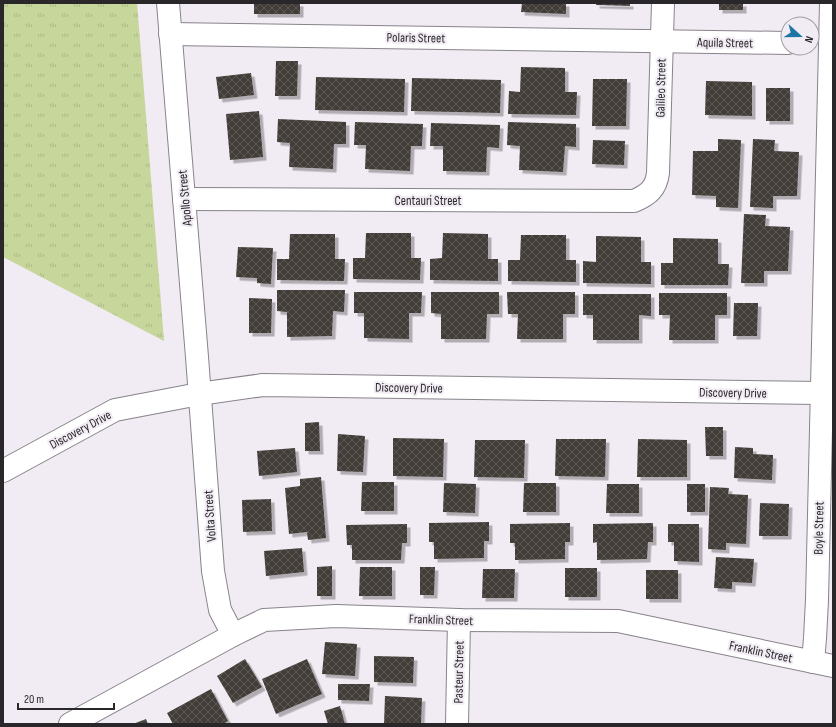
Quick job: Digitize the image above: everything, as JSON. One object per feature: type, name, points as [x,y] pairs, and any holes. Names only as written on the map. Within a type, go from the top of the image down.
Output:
[{"type":"street","name":"Apollo Street","points":[[168,3],[199,394]]},
{"type":"street","name":"Galileo Street","points":[[658,174],[663,3]]},
{"type":"street","name":"Boyle Street","points":[[823,664],[816,608],[827,395],[821,44],[831,3]]},
{"type":"street","name":"Polaris Street","points":[[170,34],[662,41]]},
{"type":"street","name":"Aquila Street","points":[[662,41],[780,43]]},
{"type":"street","name":"Centauri Street","points":[[184,199],[634,201],[643,197],[651,190],[657,182],[658,174]]},
{"type":"street","name":"Discovery Drive","points":[[3,471],[115,410],[199,394],[263,385],[827,395]]},
{"type":"street","name":"Volta Street","points":[[199,394],[213,571],[220,610],[233,635]]},
{"type":"street","name":"Franklin Street","points":[[70,724],[233,635],[264,620],[336,616],[459,620],[618,621],[823,664]]},
{"type":"street","name":"Pasteur Street","points":[[457,724],[459,620]]},
{"type":"green space","points":[[3,3],[137,3],[164,341],[3,257]]},
{"type":"building","points":[[254,3],[300,3],[300,14],[254,14]]},
{"type":"building","points":[[522,3],[566,3],[566,14],[521,12]]},
{"type":"building","points":[[596,3],[630,3],[630,6],[596,5]]},
{"type":"building","points":[[719,3],[743,3],[743,10],[719,10]]},
{"type":"building","points":[[276,61],[298,61],[297,96],[275,96]]},
{"type":"building","points":[[521,67],[565,68],[565,92],[577,92],[576,115],[508,114],[509,91],[520,92]]},
{"type":"building","points":[[251,73],[254,95],[219,99],[216,77]]},
{"type":"building","points":[[316,77],[405,79],[404,112],[315,110]]},
{"type":"building","points":[[412,78],[501,80],[500,113],[411,111]]},
{"type":"building","points":[[593,79],[627,79],[626,126],[592,126]]},
{"type":"building","points":[[706,81],[752,82],[752,116],[705,115]]},
{"type":"building","points":[[766,88],[790,88],[790,121],[766,121]]},
{"type":"building","points":[[259,111],[263,157],[230,160],[226,114]]},
{"type":"building","points":[[278,119],[346,122],[346,144],[334,144],[333,169],[289,167],[290,143],[277,142]]},
{"type":"building","points":[[355,122],[423,124],[422,146],[411,146],[410,171],[365,169],[366,145],[354,145]]},
{"type":"building","points":[[508,122],[576,124],[576,147],[565,146],[563,172],[519,170],[520,146],[507,145]]},
{"type":"building","points":[[431,123],[500,125],[499,148],[487,147],[486,172],[443,171],[443,146],[430,146]]},
{"type":"building","points":[[718,139],[741,140],[738,208],[716,207],[716,196],[692,195],[693,151],[718,151]]},
{"type":"building","points":[[753,139],[775,140],[774,151],[799,152],[797,196],[773,196],[773,208],[750,207]]},
{"type":"building","points":[[593,140],[625,141],[624,165],[592,164]]},
{"type":"building","points":[[744,214],[766,215],[765,226],[790,227],[788,271],[764,271],[764,283],[741,283]]},
{"type":"building","points":[[366,233],[411,233],[411,258],[421,258],[420,280],[353,279],[353,258],[365,258]]},
{"type":"building","points":[[443,233],[488,234],[488,259],[498,259],[498,281],[430,280],[430,259],[442,258]]},
{"type":"building","points":[[290,234],[335,234],[335,259],[345,259],[344,281],[277,280],[277,259],[289,259]]},
{"type":"building","points":[[521,235],[566,235],[566,260],[576,260],[576,282],[508,281],[508,260],[520,260]]},
{"type":"building","points":[[596,236],[641,237],[641,262],[651,262],[651,284],[583,283],[583,261],[596,262]]},
{"type":"building","points":[[673,238],[718,239],[718,264],[729,264],[728,285],[661,285],[661,263],[673,263]]},
{"type":"building","points":[[238,247],[273,248],[271,284],[257,283],[257,278],[236,277]]},
{"type":"building","points":[[277,290],[345,290],[344,312],[333,311],[332,336],[287,337],[287,312],[277,311]]},
{"type":"building","points":[[354,292],[422,292],[421,313],[409,313],[409,339],[364,338],[364,313],[354,313]]},
{"type":"building","points":[[431,292],[499,292],[499,314],[487,314],[486,339],[441,339],[441,314],[431,313]]},
{"type":"building","points":[[507,292],[575,292],[575,314],[563,314],[563,339],[517,339],[518,314],[508,314]]},
{"type":"building","points":[[659,293],[727,293],[727,315],[715,315],[715,340],[669,340],[670,315],[659,315]]},
{"type":"building","points":[[583,294],[651,294],[651,316],[639,315],[639,340],[593,340],[593,315],[583,315]]},
{"type":"building","points":[[249,298],[272,299],[271,333],[249,333]]},
{"type":"building","points":[[734,303],[758,303],[757,336],[733,336]]},
{"type":"building","points":[[319,422],[320,451],[305,451],[305,423]]},
{"type":"building","points":[[705,427],[723,427],[723,456],[706,456]]},
{"type":"building","points":[[338,434],[365,436],[363,472],[337,471]]},
{"type":"building","points":[[393,438],[444,439],[443,477],[393,476]]},
{"type":"building","points":[[556,439],[606,439],[605,477],[555,476]]},
{"type":"building","points":[[638,439],[687,440],[687,477],[637,477]]},
{"type":"building","points":[[475,440],[525,440],[524,478],[474,477]]},
{"type":"building","points":[[735,447],[753,448],[753,454],[773,455],[772,480],[734,478]]},
{"type":"building","points":[[295,448],[297,472],[259,476],[257,451]]},
{"type":"building","points":[[321,477],[326,538],[308,540],[307,532],[289,534],[285,488],[300,486],[300,479]]},
{"type":"building","points":[[362,482],[394,482],[394,511],[361,511]]},
{"type":"building","points":[[444,483],[476,484],[475,513],[443,512]]},
{"type":"building","points":[[524,483],[556,483],[556,512],[523,512]]},
{"type":"building","points":[[607,484],[639,484],[639,513],[606,513]]},
{"type":"building","points":[[687,484],[705,484],[705,512],[687,512]]},
{"type":"building","points":[[710,487],[729,488],[728,494],[748,495],[746,544],[726,543],[726,550],[708,549]]},
{"type":"building","points":[[271,499],[272,531],[243,532],[242,500]]},
{"type":"building","points":[[760,503],[789,504],[788,536],[759,536]]},
{"type":"building","points":[[489,522],[489,541],[484,541],[484,558],[434,559],[434,542],[429,542],[429,523]]},
{"type":"building","points":[[570,523],[570,542],[565,542],[565,559],[515,560],[515,543],[510,543],[510,524]]},
{"type":"building","points":[[653,523],[653,542],[648,542],[647,559],[597,560],[597,542],[593,543],[593,524]]},
{"type":"building","points":[[407,524],[407,543],[402,543],[401,560],[352,560],[352,545],[347,545],[346,525]]},
{"type":"building","points":[[668,524],[699,524],[699,562],[674,561],[674,542],[668,542]]},
{"type":"building","points":[[302,548],[304,572],[266,576],[264,551]]},
{"type":"building","points":[[716,557],[754,559],[752,583],[732,582],[732,589],[714,588]]},
{"type":"building","points":[[332,566],[332,596],[317,596],[317,567]]},
{"type":"building","points":[[360,567],[392,567],[392,596],[359,596]]},
{"type":"building","points":[[420,567],[435,567],[434,595],[420,595]]},
{"type":"building","points":[[565,568],[597,568],[597,597],[565,597]]},
{"type":"building","points":[[483,569],[515,569],[514,598],[482,598]]},
{"type":"building","points":[[646,570],[678,570],[678,599],[646,599]]},
{"type":"building","points":[[325,642],[357,644],[355,676],[322,674]]},
{"type":"building","points":[[374,656],[414,657],[413,683],[374,682]]},
{"type":"building","points":[[245,659],[262,687],[233,703],[217,676]]},
{"type":"building","points":[[307,659],[322,694],[276,714],[262,679]]},
{"type":"building","points":[[338,684],[370,684],[369,701],[338,700]]},
{"type":"building","points":[[211,689],[228,721],[223,724],[173,724],[167,713]]},
{"type":"building","points":[[385,696],[422,698],[421,724],[384,724]]},
{"type":"building","points":[[340,706],[345,724],[328,724],[324,711]]},
{"type":"building","points":[[146,719],[148,724],[133,724]]}]
